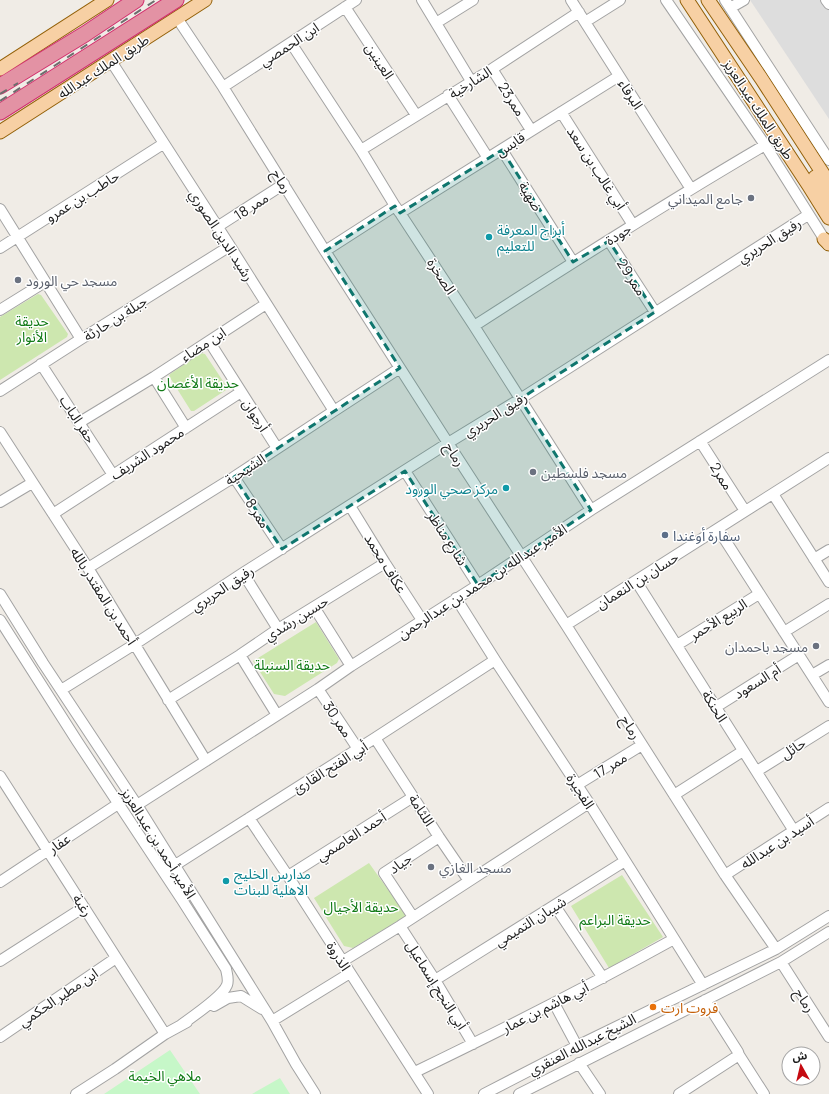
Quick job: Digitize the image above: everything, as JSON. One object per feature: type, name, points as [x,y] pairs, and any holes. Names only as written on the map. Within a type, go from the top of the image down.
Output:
[{"type":"highway","points":[[0,86],[85,34],[136,0]]},
{"type":"highway","name":"طريق الملك عبدالله","points":[[3,112],[176,0]]},
{"type":"main road","points":[[0,69],[107,0]]},
{"type":"main road","name":"طريق الملك عبدالله","points":[[0,132],[205,0]]},
{"type":"main road","name":"طريق الملك عبدالعزيز","points":[[687,0],[829,218]]},
{"type":"main road","name":"طريق الملك عبدالعزيز","points":[[708,0],[829,183]]},
{"type":"main road","points":[[788,120],[801,154],[829,199]]},
{"type":"street","name":"ابن الحمصي","points":[[222,87],[356,0]]},
{"type":"street","points":[[422,0],[471,81]]},
{"type":"street","points":[[436,23],[473,0]]},
{"type":"street","name":"البرقاء","points":[[570,0],[691,189]]},
{"type":"street","points":[[585,22],[620,0]]},
{"type":"street","points":[[666,0],[765,145],[827,244]]},
{"type":"street","points":[[718,0],[758,64],[761,72],[761,78]]},
{"type":"street","points":[[744,0],[728,4],[829,160]]},
{"type":"street","points":[[826,0],[829,4]]},
{"type":"street","name":"العينين","points":[[345,7],[416,115]]},
{"type":"street","name":"الشارخية","points":[[361,150],[579,12]]},
{"type":"street","name":"رماح","points":[[177,18],[725,875],[776,949]]},
{"type":"street","name":"الصخرة","points":[[291,43],[591,510]]},
{"type":"street","name":"رشيد الدين الصوري","points":[[111,60],[334,411]]},
{"type":"street","name":"ممر23","points":[[492,68],[531,130]]},
{"type":"street","name":"قابس","points":[[325,251],[502,150],[531,130],[619,76]]},
{"type":"street","points":[[448,95],[488,158]]},
{"type":"street","name":"أبي غالب بن سعد","points":[[561,112],[633,225]]},
{"type":"street","name":"حاطب بن عمرو","points":[[0,248],[164,144]]},
{"type":"street","name":"جودة","points":[[474,326],[573,262],[765,145]]},
{"type":"street","name":"ضهية","points":[[502,150],[573,262]]},
{"type":"street","name":"ممر 18","points":[[218,227],[284,184]]},
{"type":"street","points":[[0,209],[81,339]]},
{"type":"street","name":"رفيق الحريري","points":[[61,690],[808,215]]},
{"type":"street","name":"ممر 29","points":[[609,241],[655,312]]},
{"type":"street","name":"جبلة بن حارثة","points":[[0,391],[230,246]]},
{"type":"street","points":[[0,310],[45,282]]},
{"type":"street","name":"ابن مضاء","points":[[80,422],[266,304]]},
{"type":"street","name":"أرجوان","points":[[208,341],[277,448]]},
{"type":"street","name":"الأمير عبدالله بن محمد بن عبدالرحمن","points":[[136,806],[478,585],[591,510],[829,360]]},
{"type":"street","name":"حفر الباب","points":[[41,364],[113,475]]},
{"type":"street","name":"الشيحية","points":[[88,568],[234,477],[400,368]]},
{"type":"street","points":[[154,376],[186,428]]},
{"type":"street","name":"محمود الشريف","points":[[53,514],[242,392]]},
{"type":"street","name":"أحمد بن المقتدر بالله","points":[[0,432],[88,568],[206,761]]},
{"type":"street","name":"ممر2","points":[[700,441],[744,511]]},
{"type":"street","name":"حسان بن النعمان","points":[[566,625],[829,458]]},
{"type":"street","name":"شارع مناظر","points":[[404,471],[478,585]]},
{"type":"street","name":"ممر 8","points":[[234,477],[282,549]]},
{"type":"street","points":[[0,502],[32,482]]},
{"type":"street","points":[[773,494],[829,582]]},
{"type":"street","name":"عكاف محمد","points":[[350,506],[422,620]]},
{"type":"street","points":[[718,529],[829,702]]},
{"type":"street","points":[[814,559],[829,550]]},
{"type":"street","name":"حسين رشدي","points":[[168,700],[240,655],[278,629],[385,563]]},
{"type":"street","points":[[243,573],[278,629]]},
{"type":"street","name":"الحنكة","points":[[636,581],[794,831]]},
{"type":"street","name":"الأمير أحمد بن عبدالعزيز","points":[[0,594],[4,610],[43,663],[136,806],[272,1021],[315,1094]]},
{"type":"street","name":"الربيع الأحمر","points":[[676,645],[759,594]]},
{"type":"street","name":"الفجيرة","points":[[456,598],[495,660],[578,785],[702,985]]},
{"type":"street","points":[[784,632],[829,604]]},
{"type":"street","points":[[314,607],[351,666]]},
{"type":"street","name":"الأمير أحمد بن عبدالعزيز","points":[[0,620],[226,969],[228,977],[227,985],[223,992],[181,1025]]},
{"type":"street","points":[[240,655],[277,715]]},
{"type":"street","name":"أم السعود","points":[[716,707],[799,655]]},
{"type":"street","name":"أبي الفتح القارئ","points":[[164,872],[495,660]]},
{"type":"street","points":[[32,670],[43,663]]},
{"type":"street","points":[[812,675],[829,665]]},
{"type":"street","name":"ممر 30","points":[[318,689],[358,749]]},
{"type":"street","name":"حائل","points":[[757,771],[829,726]]},
{"type":"street","name":"اللثامة","points":[[375,738],[469,881]]},
{"type":"street","name":"ممر 17","points":[[578,785],[642,745]]},
{"type":"street","points":[[674,795],[743,751]]},
{"type":"street","name":"رغبة","points":[[0,776],[165,1034]]},
{"type":"street","name":"أحمد العاصمي","points":[[288,876],[413,797]]},
{"type":"street","points":[[343,961],[400,926],[589,803]]},
{"type":"street","name":"عفار","points":[[0,882],[118,804]]},
{"type":"street","name":"أسيد بن عبدالله","points":[[725,875],[829,808]]},
{"type":"street","name":"الذروة","points":[[249,818],[428,1094]]},
{"type":"street","name":"جياد","points":[[413,917],[384,873],[439,837]]},
{"type":"street","name":"شيبان التميمي","points":[[435,980],[625,861]]},
{"type":"street","points":[[555,906],[603,978]]},
{"type":"street","points":[[0,961],[84,907]]},
{"type":"street","name":"الشيخ عبدالله العنقري","points":[[484,1094],[577,1046],[776,949],[829,916]]},
{"type":"street","name":"أبي النجح إسماعيل","points":[[400,926],[435,980],[473,1044]]},
{"type":"street","name":"الشيخ عبدالله العنقري","points":[[519,1094],[780,962],[829,932]]},
{"type":"street","name":"أبي هاشم بن عمار","points":[[415,1072],[603,978],[674,939]]},
{"type":"street","name":"ابن مطير الحكمي","points":[[0,1037],[116,958]]},
{"type":"street","name":"رماح","points":[[780,962],[829,1037]]},
{"type":"street","points":[[272,1021],[350,973]]},
{"type":"street","points":[[76,1094],[165,1034],[228,998],[241,996],[265,1011]]},
{"type":"street","points":[[705,1000],[764,1094]]},
{"type":"street","points":[[554,1003],[577,1046]]},
{"type":"street","points":[[679,1094],[739,1056]]},
{"type":"street","points":[[579,1063],[600,1094]]},
{"type":"highlighted area","points":[[502,150],[573,262],[609,241],[655,312],[520,399],[591,510],[478,585],[405,471],[282,549],[234,477],[400,368],[325,251],[395,206],[400,213]]},
{"type":"shaded area","points":[[750,0],[829,0],[829,119]]},
{"type":"green space","name":"حديقة الأنوار","points":[[38,294],[41,295],[68,334],[67,337],[0,380],[0,317]]},
{"type":"green space","name":"حديقة الأغصان","points":[[201,353],[205,354],[227,387],[226,390],[194,411],[191,411],[169,376]]},
{"type":"green space","name":"حديقة السنبلة","points":[[316,622],[339,659],[337,663],[285,696],[274,694],[253,661]]},
{"type":"green space","name":"حديقة الأجيال","points":[[369,863],[406,916],[353,948],[344,946],[314,898]]},
{"type":"green space","name":"حديقة البراعم","points":[[622,875],[663,937],[609,968],[571,906]]},
{"type":"green space","name":"ملاهي الخيمة","points":[[170,1050],[200,1094],[104,1094]]},
{"type":"green space","points":[[280,1078],[290,1094],[252,1094]]},
{"type":"railway","points":[[0,101],[156,0]]},
{"type":"railway","points":[[0,94],[18,83]]},
{"type":"place","name":"جامع الميداني","points":[[751,198]]},
{"type":"place","name":"أبراج المعرفة للتعليم","points":[[489,237]]},
{"type":"place","name":"مسجد حي الورود","points":[[18,280]]},
{"type":"place","name":"مسجد فلسطين","points":[[533,472]]},
{"type":"place","name":"مركز صحي الورود","points":[[506,488]]},
{"type":"place","name":"سفارة أوغندا","points":[[665,535]]},
{"type":"place","name":"مسجد باحمدان","points":[[816,646]]},
{"type":"place","name":"مسجد الغازي","points":[[431,867]]},
{"type":"place","name":"مدارس الخليج الاهلية للبنات","points":[[226,881]]},
{"type":"place","name":"فروت ارت","points":[[653,1007]]}]
